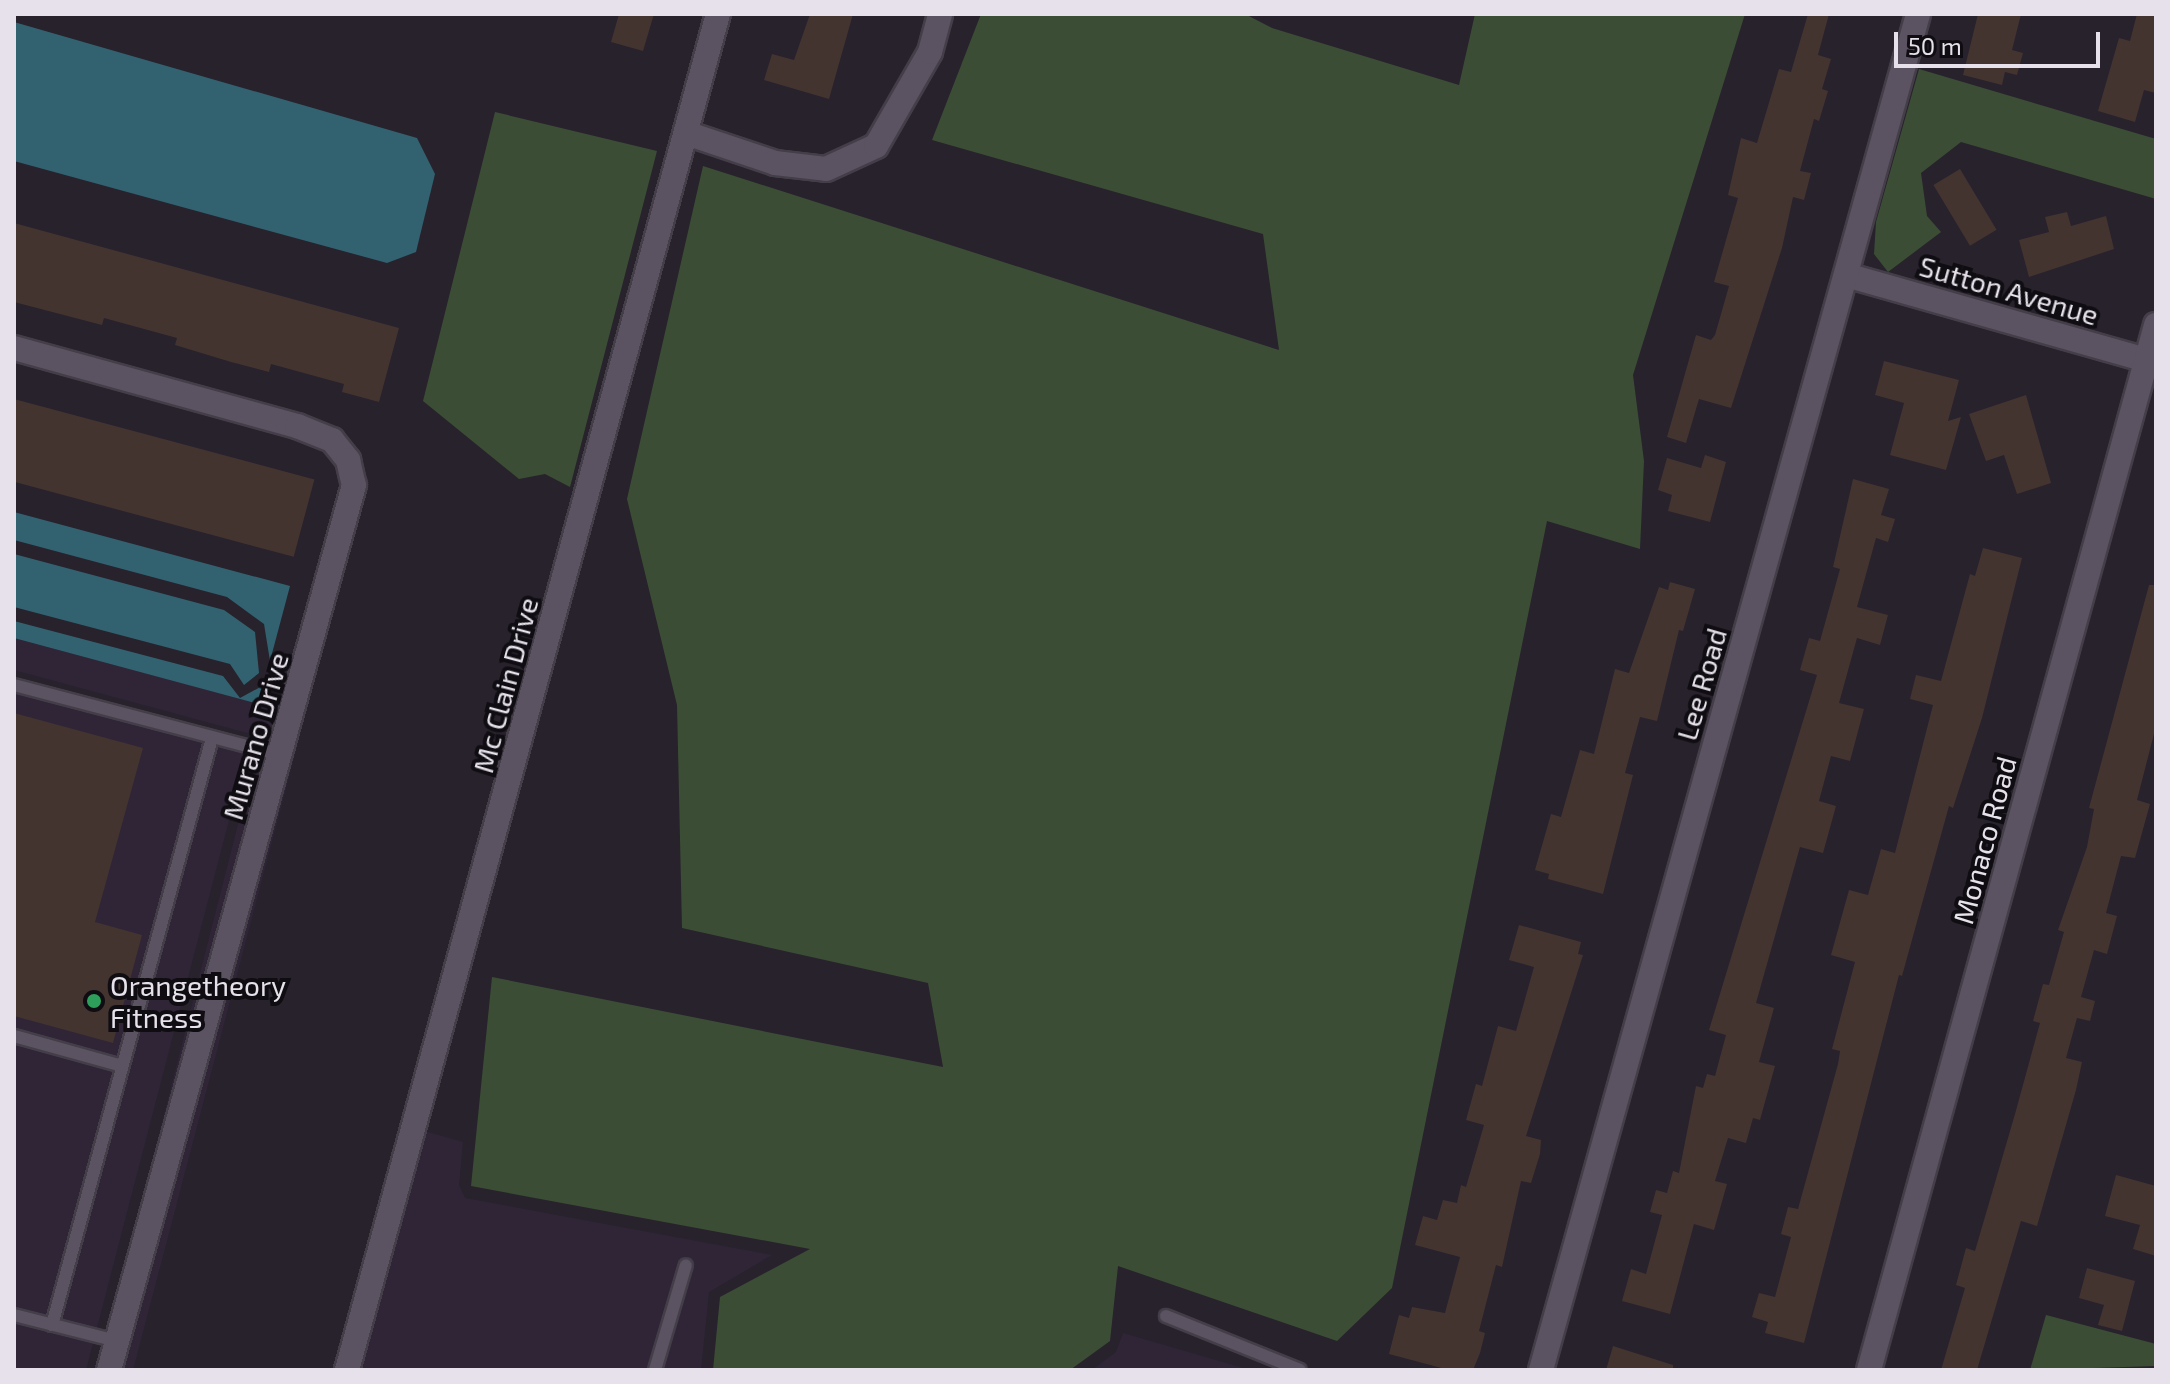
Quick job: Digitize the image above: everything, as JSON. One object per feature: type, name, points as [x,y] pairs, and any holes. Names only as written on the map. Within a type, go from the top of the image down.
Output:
[{"type":"street","name":"Mc Clain Drive","points":[[347,1370],[718,14]]},
{"type":"street","points":[[686,133],[775,163],[826,169],[876,146],[930,52],[940,14]]},
{"type":"street","name":"Lee Road","points":[[1541,1370],[1918,14]]},
{"type":"street","name":"Sutton Avenue","points":[[1846,275],[2151,361]]},
{"type":"street","name":"Monaco Road","points":[[1869,1370],[2151,361],[2156,325]]},
{"type":"street","name":"Murano Drive","points":[[14,348],[297,426],[332,440],[348,460],[354,485],[350,510],[109,1370]]},
{"type":"lane","points":[[14,685],[281,755]]},
{"type":"lane","points":[[52,1325],[212,738]]},
{"type":"lane","points":[[14,1036],[122,1066]]},
{"type":"lane","points":[[655,1370],[686,1265]]},
{"type":"lane","points":[[14,1315],[117,1341]]},
{"type":"lane","points":[[1166,1316],[1300,1370]]},
{"type":"shaded area","points":[[14,638],[305,716],[133,1370],[99,1370],[259,742],[251,734],[14,670]]},
{"type":"shaded area","points":[[14,685],[248,747],[86,1370],[14,1370]]},
{"type":"shaded area","points":[[421,1130],[463,1142],[459,1185],[465,1198],[772,1255],[709,1292],[701,1370],[356,1370]]},
{"type":"shaded area","points":[[1123,1333],[1250,1370],[1092,1370],[1116,1352]]},
{"type":"green space","points":[[981,14],[1245,14],[1272,28],[1459,85],[1475,14],[1745,14],[1633,375],[1644,461],[1640,549],[1547,521],[1392,1288],[1337,1341],[1118,1266],[1110,1341],[1070,1370],[713,1370],[720,1297],[810,1249],[471,1186],[492,977],[943,1067],[928,983],[682,928],[677,705],[627,499],[703,166],[1279,350],[1263,234],[932,140]]},
{"type":"green space","points":[[1919,69],[2156,139],[2156,199],[1961,142],[1921,173],[1927,216],[1941,232],[1888,272],[1874,254],[1876,222]]},
{"type":"green space","points":[[495,112],[657,151],[570,487],[545,474],[519,479],[423,401]]},
{"type":"green space","points":[[2046,1315],[2156,1344],[2156,1366],[2030,1370]]},
{"type":"water","points":[[14,22],[417,138],[435,174],[416,252],[387,263],[14,161]]},
{"type":"water","points":[[14,512],[290,586],[270,661],[264,624],[227,597],[14,540]]},
{"type":"water","points":[[14,554],[224,610],[255,632],[259,673],[244,685],[230,664],[14,607]]},
{"type":"water","points":[[14,621],[223,676],[240,698],[264,685],[259,704],[14,638]]},
{"type":"building","points":[[619,14],[654,14],[643,51],[611,42]]},
{"type":"building","points":[[810,14],[853,14],[829,99],[764,80],[772,54],[794,60]]},
{"type":"building","points":[[1808,14],[1829,14],[1818,55],[1831,59],[1822,89],[1828,91],[1819,121],[1814,119],[1800,171],[1811,173],[1804,200],[1793,197],[1782,248],[1731,408],[1699,399],[1686,443],[1667,437],[1696,335],[1711,340],[1715,335],[1729,286],[1714,282],[1738,198],[1728,195],[1741,138],[1757,143],[1779,69],[1791,72]]},
{"type":"building","points":[[1978,14],[2021,14],[2012,50],[2023,53],[2017,75],[2005,72],[2002,85],[1963,75]]},
{"type":"building","points":[[2137,14],[2156,14],[2156,93],[2144,90],[2135,122],[2098,111],[2119,38],[2130,41]]},
{"type":"building","points":[[1960,169],[1997,230],[1970,246],[1933,185]]},
{"type":"building","points":[[2067,212],[2071,226],[2106,216],[2114,249],[2029,277],[2019,240],[2049,232],[2045,217]]},
{"type":"building","points":[[14,223],[399,328],[379,402],[342,392],[344,384],[271,364],[269,372],[231,362],[175,345],[177,338],[104,318],[102,325],[14,302]]},
{"type":"building","points":[[1884,361],[1959,380],[1948,421],[1961,417],[1946,470],[1890,455],[1904,403],[1875,395]]},
{"type":"building","points":[[2026,395],[2051,483],[2017,494],[2004,455],[1986,461],[1969,414]]},
{"type":"building","points":[[14,399],[314,479],[294,557],[14,482]]},
{"type":"building","points":[[1705,455],[1726,462],[1710,522],[1668,511],[1672,495],[1658,490],[1667,458],[1701,468]]},
{"type":"building","points":[[1853,479],[1889,489],[1881,515],[1895,519],[1888,542],[1876,538],[1857,607],[1888,615],[1880,645],[1857,638],[1839,703],[1864,709],[1850,761],[1831,756],[1819,801],[1836,806],[1823,853],[1800,847],[1756,1003],[1774,1008],[1759,1062],[1775,1066],[1760,1120],[1753,1118],[1746,1143],[1728,1138],[1715,1181],[1727,1184],[1714,1230],[1694,1224],[1670,1314],[1622,1301],[1631,1269],[1646,1274],[1662,1215],[1650,1212],[1656,1190],[1667,1193],[1673,1171],[1679,1173],[1696,1086],[1703,1088],[1707,1074],[1715,1076],[1726,1035],[1709,1030],[1817,675],[1800,670],[1809,638],[1820,641],[1840,569],[1833,567]]},
{"type":"building","points":[[1983,548],[2022,558],[1982,718],[1953,808],[1949,806],[1902,976],[1899,975],[1804,1343],[1765,1333],[1768,1322],[1752,1317],[1759,1293],[1775,1297],[1791,1237],[1781,1234],[1788,1207],[1798,1209],[1838,1064],[1840,1051],[1832,1049],[1855,962],[1831,955],[1849,890],[1868,895],[1881,849],[1895,853],[1933,705],[1910,699],[1916,675],[1941,681],[1970,574],[1975,576]]},
{"type":"building","points":[[1670,582],[1695,589],[1683,631],[1679,630],[1657,721],[1640,717],[1625,773],[1633,775],[1603,894],[1548,879],[1549,874],[1535,870],[1551,814],[1561,817],[1580,750],[1594,754],[1615,669],[1629,673],[1659,587],[1668,590]]},
{"type":"building","points":[[2149,585],[2156,585],[2156,726],[2137,800],[2150,804],[2135,858],[2121,856],[2106,913],[2117,916],[2107,954],[2094,950],[2081,997],[2095,1001],[2090,1021],[2077,1018],[2066,1058],[2082,1062],[2076,1090],[2037,1226],[2021,1221],[1977,1370],[1941,1370],[1965,1288],[1956,1285],[1966,1248],[1975,1251],[2015,1114],[2040,1023],[2033,1021],[2043,984],[2049,985],[2064,932],[2058,930],[2087,847],[2094,809],[2089,808]]},
{"type":"building","points":[[14,713],[143,748],[95,922],[142,935],[113,1043],[14,1016]]},
{"type":"building","points":[[1519,925],[1581,942],[1578,954],[1583,955],[1526,1136],[1541,1140],[1540,1154],[1531,1183],[1521,1181],[1502,1267],[1496,1265],[1479,1331],[1485,1333],[1480,1353],[1473,1370],[1449,1370],[1389,1354],[1399,1315],[1409,1318],[1412,1307],[1445,1313],[1460,1257],[1415,1245],[1423,1216],[1437,1220],[1443,1200],[1457,1203],[1461,1185],[1466,1187],[1484,1125],[1466,1120],[1476,1084],[1482,1086],[1498,1026],[1516,1031],[1534,967],[1509,960]]},
{"type":"building","points":[[2116,1175],[2156,1186],[2156,1256],[2133,1249],[2140,1225],[2105,1216]]},
{"type":"building","points":[[2087,1268],[2135,1281],[2122,1331],[2098,1325],[2104,1305],[2079,1298]]},
{"type":"building","points":[[1613,1346],[1673,1365],[1673,1370],[1606,1370]]},
{"type":"place","name":"Orangetheory Fitness","points":[[94,1001]]}]
